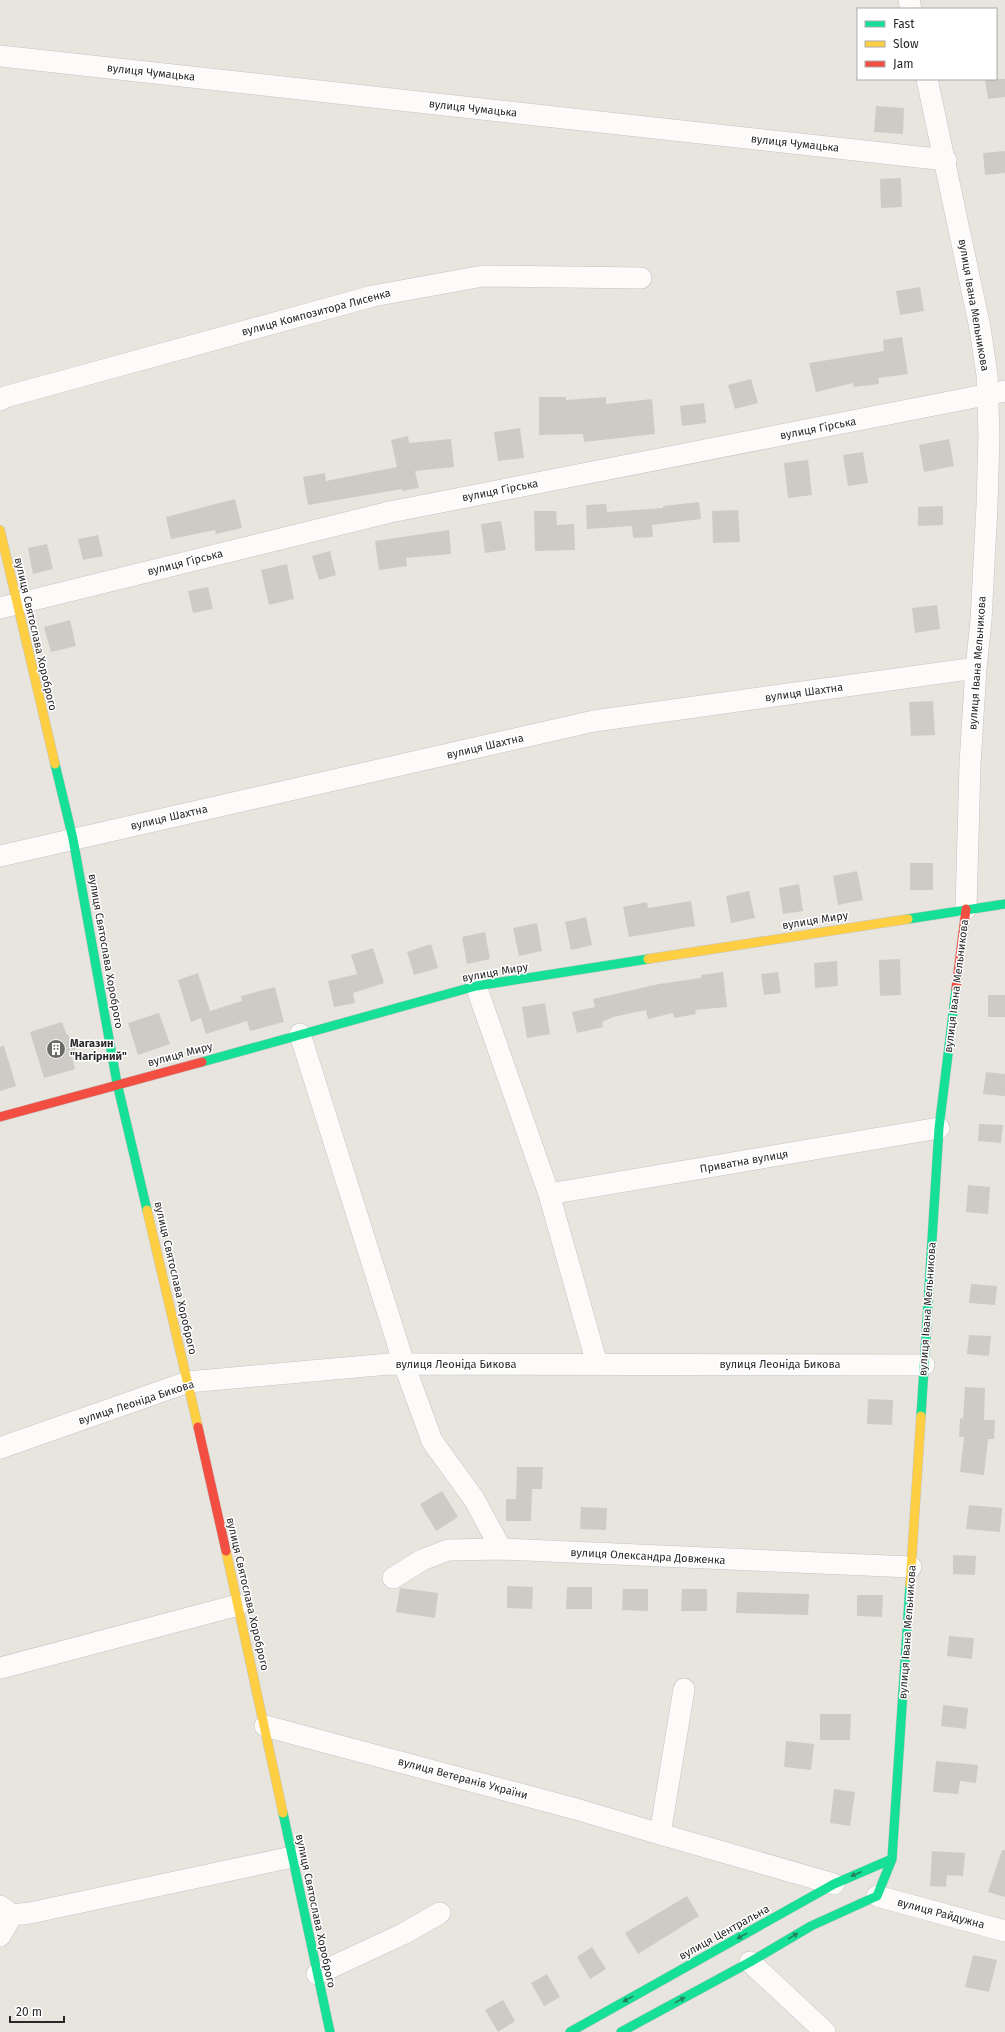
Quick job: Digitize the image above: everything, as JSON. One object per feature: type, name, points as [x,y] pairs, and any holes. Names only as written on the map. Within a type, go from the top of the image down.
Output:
[{"type":"street","name":"вулиця Чумацька","points":[[0,56],[946,160]]},
{"type":"street","name":"вулиця Івана Мельникова","points":[[870,1894],[892,1859],[939,1128],[966,909],[970,764],[976,668],[981,621],[989,434],[996,393],[987,376],[980,328],[946,160],[927,80]]},
{"type":"street","name":"вулиця Композитора Лисенка","points":[[0,400],[5,397],[373,296],[483,276],[641,278]]},
{"type":"street","name":"вулиця Гірська","points":[[8,606],[390,512],[996,393]]},
{"type":"street","name":"вулиця Святослава Хороброго","points":[[0,530],[8,606],[73,838],[118,1083],[188,1382],[238,1605],[330,2032]]},
{"type":"street","name":"вулиця Шахтна","points":[[0,856],[73,838],[594,721],[976,668]]},
{"type":"street","name":"вулиця Миру","points":[[0,1117],[118,1083],[476,986],[1005,904]]},
{"type":"street","points":[[476,986],[549,1194],[597,1364]]},
{"type":"street","points":[[300,1034],[404,1364],[432,1441],[474,1499],[501,1549]]},
{"type":"street","name":"Приватна вулиця","points":[[549,1194],[939,1128]]},
{"type":"street","name":"вулиця Леоніда Бикова","points":[[0,1448],[188,1382],[389,1364],[924,1365]]},
{"type":"street","name":"вулиця Олександра Довженка","points":[[393,1578],[422,1560],[448,1550],[501,1549],[911,1567]]},
{"type":"street","points":[[0,1668],[238,1605]]},
{"type":"street","points":[[660,1834],[684,1689]]},
{"type":"street","name":"вулиця Ветеранів України","points":[[265,1726],[576,1809],[841,1886]]},
{"type":"street","points":[[0,1936],[6,1911],[292,1857]]},
{"type":"street","name":"вулиця Центральна","points":[[570,2032],[892,1859]]},
{"type":"street","points":[[630,2030],[811,1926],[870,1894]]},
{"type":"street","name":"вулиця Райдужна","points":[[870,1894],[1005,1931]]},
{"type":"street","points":[[317,1974],[403,1934],[440,1913]]},
{"type":"street","points":[[750,1962],[825,2032]]},
{"type":"building","points":[[1005,79],[1005,97],[988,99],[985,80]]},
{"type":"building","points":[[876,106],[904,108],[903,134],[874,132]]},
{"type":"building","points":[[1005,151],[1005,173],[985,175],[983,153]]},
{"type":"building","points":[[901,178],[902,207],[881,208],[880,179]]},
{"type":"building","points":[[920,287],[924,311],[900,315],[896,291]]},
{"type":"building","points":[[902,337],[908,374],[878,378],[879,384],[854,387],[853,383],[816,392],[809,363],[884,351],[883,340]]},
{"type":"building","points":[[751,379],[758,403],[735,409],[728,385]]},
{"type":"building","points":[[539,397],[566,397],[566,400],[606,397],[606,404],[652,399],[655,434],[584,442],[583,434],[539,435]]},
{"type":"building","points":[[704,403],[706,423],[682,426],[680,406]]},
{"type":"building","points":[[520,428],[524,458],[498,461],[494,432]]},
{"type":"building","points":[[408,436],[409,443],[451,439],[454,467],[415,471],[419,488],[402,491],[402,489],[308,505],[303,477],[325,473],[326,481],[397,467],[391,440]]},
{"type":"building","points":[[949,439],[954,466],[924,472],[919,445]]},
{"type":"building","points":[[863,452],[868,483],[848,486],[843,455]]},
{"type":"building","points":[[808,460],[812,495],[788,498],[784,463]]},
{"type":"building","points":[[235,499],[242,528],[216,534],[215,530],[171,539],[166,517]]},
{"type":"building","points":[[699,502],[701,519],[652,525],[653,537],[633,538],[632,526],[587,529],[586,505],[606,504],[607,512],[663,508],[663,506]]},
{"type":"building","points":[[943,506],[943,525],[918,526],[918,507]]},
{"type":"building","points":[[738,510],[740,542],[713,543],[712,511]]},
{"type":"building","points":[[534,511],[556,511],[557,525],[574,524],[575,550],[535,551]]},
{"type":"building","points":[[501,521],[506,550],[485,553],[481,524]]},
{"type":"building","points":[[449,530],[451,554],[406,558],[407,566],[379,570],[375,541]]},
{"type":"building","points":[[98,535],[103,556],[83,560],[78,539]]},
{"type":"building","points":[[47,544],[53,569],[33,574],[28,548]]},
{"type":"building","points":[[330,551],[336,575],[319,580],[312,556]]},
{"type":"building","points":[[287,564],[294,599],[269,605],[261,570]]},
{"type":"building","points":[[208,587],[213,609],[193,613],[188,591]]},
{"type":"building","points":[[937,605],[940,629],[915,633],[912,608]]},
{"type":"building","points":[[70,620],[76,646],[51,652],[44,627]]},
{"type":"building","points":[[933,701],[935,735],[911,736],[909,702]]},
{"type":"building","points":[[910,863],[933,863],[933,890],[910,890]]},
{"type":"building","points":[[857,871],[863,900],[838,905],[833,876]]},
{"type":"building","points":[[799,884],[803,911],[783,914],[779,888]]},
{"type":"building","points":[[749,891],[755,918],[731,923],[726,896]]},
{"type":"building","points":[[691,901],[695,926],[629,937],[623,907],[647,902],[648,908]]},
{"type":"building","points":[[586,917],[592,945],[571,950],[565,922]]},
{"type":"building","points":[[537,923],[542,951],[519,956],[513,928]]},
{"type":"building","points":[[485,932],[490,959],[467,964],[462,937]]},
{"type":"building","points":[[431,944],[438,968],[414,975],[407,952]]},
{"type":"building","points":[[373,948],[384,983],[353,993],[355,1003],[334,1007],[328,981],[357,974],[351,955]]},
{"type":"building","points":[[900,959],[901,995],[880,996],[879,960]]},
{"type":"building","points":[[837,961],[838,986],[815,988],[814,963]]},
{"type":"building","points":[[723,972],[727,1007],[695,1010],[696,1014],[674,1018],[673,1013],[648,1019],[646,1010],[613,1017],[602,1022],[603,1027],[577,1033],[572,1012],[595,1007],[593,999],[659,984],[701,978],[701,975]]},
{"type":"building","points":[[778,972],[781,993],[764,995],[761,974]]},
{"type":"building","points":[[198,973],[210,1011],[242,1001],[241,996],[275,987],[284,1022],[250,1031],[247,1021],[206,1034],[201,1018],[191,1022],[178,980]]},
{"type":"building","points":[[988,995],[1005,995],[1005,1017],[988,1017]]},
{"type":"building","points":[[545,1003],[550,1034],[527,1038],[522,1007]]},
{"type":"building","points":[[159,1013],[170,1044],[138,1055],[128,1023]]},
{"type":"building","name":"Магазин \"Нагірний\"","points":[[62,1022],[66,1033],[76,1046],[72,1057],[75,1069],[44,1078],[30,1032]]},
{"type":"building","points":[[4,1046],[16,1086],[0,1091],[0,1047]]},
{"type":"building","points":[[986,1072],[1005,1074],[1005,1096],[983,1094]]},
{"type":"building","points":[[979,1124],[1003,1125],[1001,1143],[978,1141]]},
{"type":"building","points":[[968,1185],[990,1187],[988,1214],[966,1212]]},
{"type":"building","points":[[971,1284],[997,1286],[995,1305],[969,1303]]},
{"type":"building","points":[[969,1335],[991,1336],[989,1356],[967,1354]]},
{"type":"building","points":[[965,1387],[985,1388],[984,1420],[995,1420],[994,1439],[988,1439],[984,1475],[960,1472],[964,1437],[959,1437],[960,1418],[963,1419]]},
{"type":"building","points":[[868,1399],[893,1400],[892,1425],[867,1424]]},
{"type":"building","points":[[517,1467],[543,1467],[542,1489],[532,1489],[531,1521],[506,1521],[506,1499],[516,1499]]},
{"type":"building","points":[[442,1491],[458,1517],[436,1531],[420,1504]]},
{"type":"building","points":[[969,1505],[1002,1508],[1000,1532],[966,1529]]},
{"type":"building","points":[[581,1507],[607,1508],[606,1530],[580,1529]]},
{"type":"building","points":[[953,1555],[976,1556],[975,1575],[953,1574]]},
{"type":"building","points":[[507,1586],[533,1587],[532,1609],[507,1608]]},
{"type":"building","points":[[567,1587],[592,1587],[592,1609],[566,1609]]},
{"type":"building","points":[[400,1588],[438,1593],[435,1618],[396,1612]]},
{"type":"building","points":[[623,1589],[648,1589],[648,1611],[622,1610]]},
{"type":"building","points":[[682,1589],[707,1589],[707,1611],[681,1611]]},
{"type":"building","points":[[737,1592],[809,1594],[808,1615],[736,1613]]},
{"type":"building","points":[[857,1595],[883,1595],[882,1617],[857,1616]]},
{"type":"building","points":[[949,1636],[974,1638],[972,1659],[947,1656]]},
{"type":"building","points":[[943,1705],[968,1708],[966,1729],[941,1726]]},
{"type":"building","points":[[820,1714],[851,1714],[850,1740],[820,1740]]},
{"type":"building","points":[[786,1741],[814,1744],[811,1770],[784,1767]]},
{"type":"building","points":[[936,1761],[978,1765],[976,1783],[960,1781],[958,1794],[933,1792]]},
{"type":"building","points":[[834,1789],[855,1792],[850,1826],[830,1823]]},
{"type":"building","points":[[1002,1850],[1005,1850],[1005,1897],[988,1892]]},
{"type":"building","points":[[932,1851],[965,1853],[963,1876],[947,1875],[946,1887],[930,1886]]},
{"type":"building","points":[[687,1896],[699,1916],[638,1954],[625,1933]]},
{"type":"building","points":[[592,1947],[606,1969],[590,1979],[577,1957]]},
{"type":"building","points":[[973,1955],[997,1960],[989,1992],[965,1987]]},
{"type":"building","points":[[547,1974],[560,1997],[544,2006],[531,1983]]},
{"type":"building","points":[[503,2000],[515,2021],[498,2032],[485,2010]]},
{"type":"traffic: fast","points":[[55,764],[73,839],[117,1083],[147,1210]]},
{"type":"traffic: fast","points":[[908,919],[1005,904]]},
{"type":"traffic: fast","points":[[202,1062],[476,986],[648,959]]},
{"type":"traffic: fast","points":[[921,1416],[939,1128],[956,989]]},
{"type":"traffic: fast","points":[[877,1896],[892,1859],[910,1585]]},
{"type":"traffic: fast","points":[[283,1813],[330,2032]]},
{"type":"traffic: fast","points":[[570,2032],[834,1884],[892,1859]]},
{"type":"traffic: fast","points":[[621,2032],[750,1962],[811,1926],[877,1896]]},
{"type":"traffic: slow","points":[[0,530],[55,764]]},
{"type":"traffic: slow","points":[[648,959],[908,919]]},
{"type":"traffic: slow","points":[[147,1210],[198,1427]]},
{"type":"traffic: slow","points":[[910,1585],[921,1416]]},
{"type":"traffic: slow","points":[[226,1551],[283,1813]]},
{"type":"traffic: jam","points":[[956,989],[966,909]]},
{"type":"traffic: jam","points":[[0,1117],[202,1062]]},
{"type":"traffic: jam","points":[[198,1427],[226,1551]]},
{"type":"place","name":"Магазин \"Нагірний\"","points":[[56,1049]]}]
